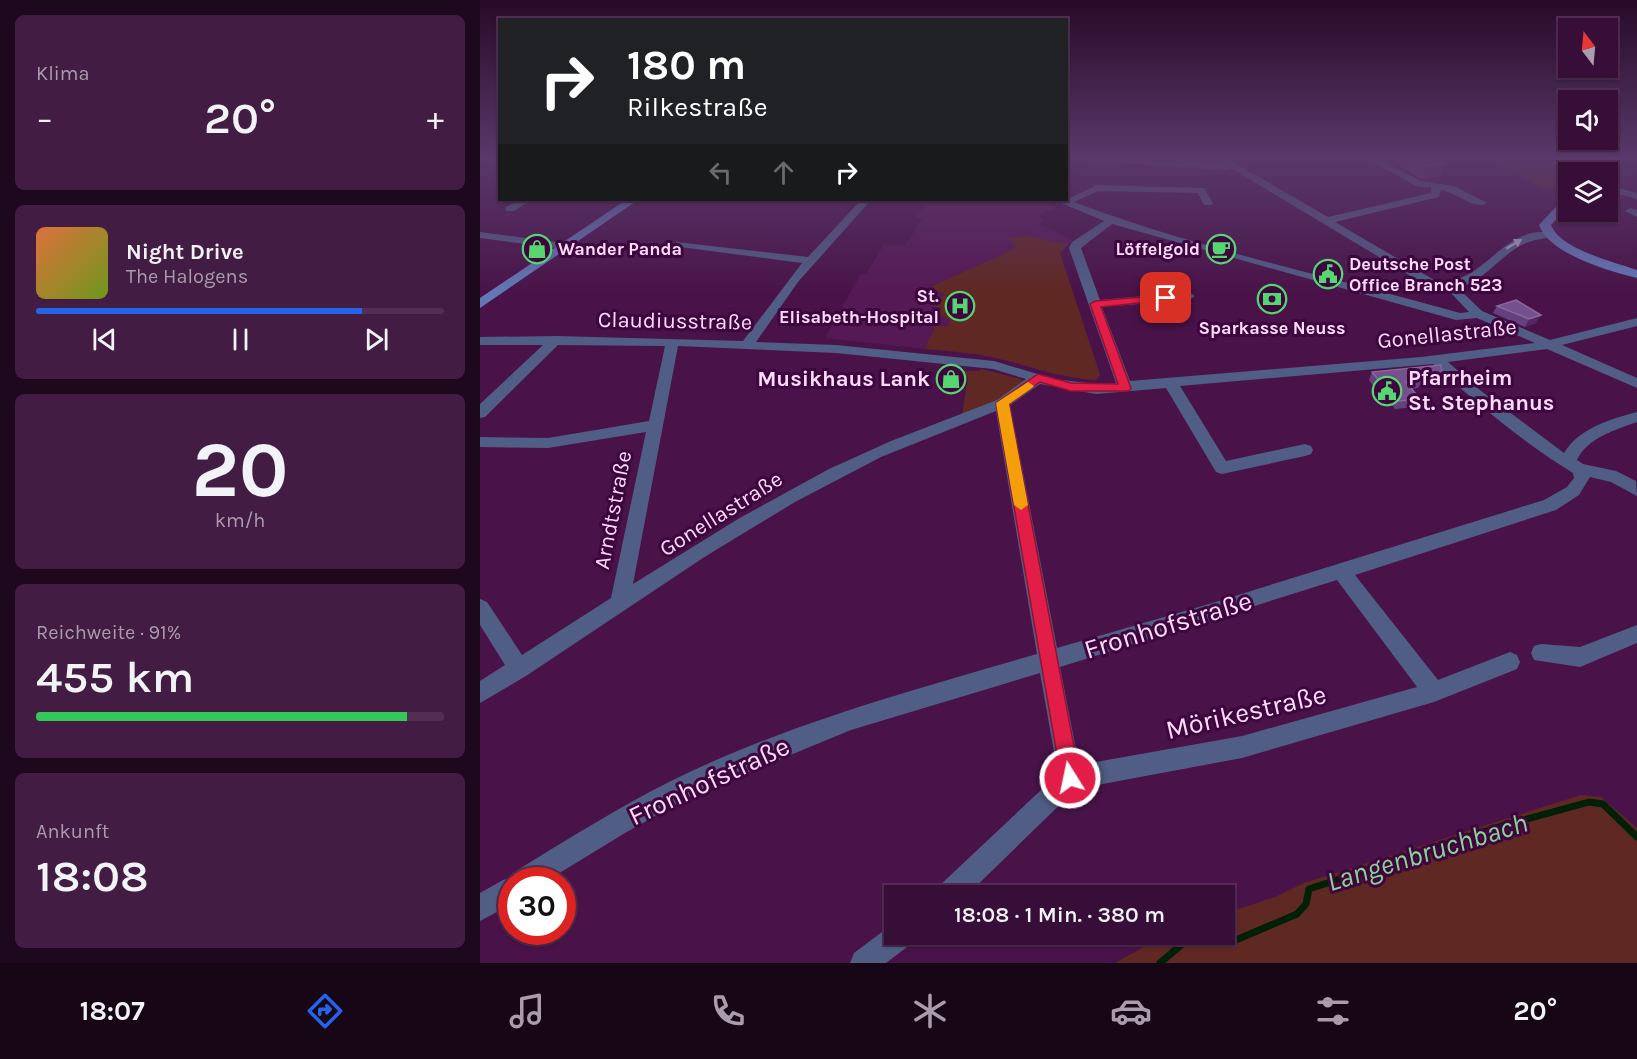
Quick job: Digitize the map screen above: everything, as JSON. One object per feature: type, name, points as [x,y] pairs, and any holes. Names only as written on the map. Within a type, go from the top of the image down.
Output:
[{"type":"street","points":[[510,208],[519,203]]},
{"type":"street","points":[[480,304],[629,203]]},
{"type":"street","points":[[748,344],[810,261],[863,203]]},
{"type":"street","points":[[1068,203],[1110,221],[1267,267],[1460,317],[1475,312]]},
{"type":"street","points":[[1296,203],[1433,284],[1452,288],[1467,282],[1503,251],[1527,236],[1547,235],[1580,253],[1637,274]]},
{"type":"street","points":[[1326,221],[1402,203]]},
{"type":"street","points":[[1547,235],[1545,225],[1558,209]]},
{"type":"street","points":[[1110,221],[1076,244],[1075,248],[1125,388]]},
{"type":"street","points":[[480,235],[564,246]]},
{"type":"street","points":[[680,244],[810,261]]},
{"type":"street","points":[[1452,288],[1475,312],[1552,344],[1637,384]]},
{"type":"street","points":[[1095,304],[1189,296]]},
{"type":"street","name":"Gonellastraße","points":[[1011,370],[1071,387],[1125,388],[1436,359],[1552,344],[1637,322]]},
{"type":"street","points":[[480,413],[486,401],[556,340]]},
{"type":"street","name":"Claudiusstraße","points":[[480,341],[556,340],[748,344],[968,361],[1011,370]]},
{"type":"street","name":"Arndtstraße","points":[[619,604],[672,342]]},
{"type":"street","points":[[1436,359],[1548,451],[1574,466],[1601,472],[1626,482],[1637,490]]},
{"type":"street","name":"Gonellastraße","points":[[480,693],[742,526],[837,472],[1002,403],[1038,378]]},
{"type":"street","points":[[1171,384],[1222,468],[1305,450]]},
{"type":"street","points":[[958,885],[1070,778],[1002,403]]},
{"type":"street","name":"Fronhofstraße","points":[[547,867],[683,788],[850,719],[1049,662],[1550,505],[1573,491],[1582,479],[1574,466],[1576,446],[1608,426],[1637,417]]},
{"type":"street","name":"Arndtstraße","points":[[480,442],[548,443],[654,425]]},
{"type":"street","points":[[1341,571],[1434,692]]},
{"type":"street","points":[[480,608],[519,669]]},
{"type":"street","points":[[1541,653],[1580,657],[1637,634]]},
{"type":"street","name":"Mörikestraße","points":[[1070,778],[1242,747],[1434,692],[1510,662]]},
{"type":"street","points":[[480,908],[498,897]]},
{"type":"street","points":[[864,963],[887,945]]},
{"type":"shaded area","name":"St. Elisabeth-Hospital","points":[[927,203],[1046,203],[1056,207],[1038,216],[1043,221],[1038,224],[1073,240],[1060,253],[1100,375],[1096,380],[1053,374],[1005,360],[973,354],[825,338],[861,274],[866,274],[884,244],[905,246],[922,219],[916,217]]},
{"type":"shaded area","points":[[1027,236],[1068,244],[1060,253],[1100,375],[1096,380],[1061,375],[984,356],[925,349],[936,325],[948,327],[950,320],[937,313],[941,309],[930,302],[945,295],[930,287],[1017,248],[1008,238]]},
{"type":"shaded area","points":[[981,369],[1021,379],[1023,383],[1002,399],[962,415],[968,378],[958,371],[979,371]]},
{"type":"shaded area","points":[[1581,795],[1601,797],[1637,828],[1637,963],[1115,963],[1147,945],[1235,945],[1235,910],[1275,897],[1304,883]]},
{"type":"building","points":[[1516,300],[1541,315],[1529,319],[1497,306]]},
{"type":"building","points":[[1441,365],[1442,374],[1420,378],[1422,381],[1406,382],[1420,399],[1399,401],[1386,384],[1382,384],[1372,372]]},
{"type":"waterway","name":"Langenbruchbach","points":[[1160,963],[1187,940],[1200,936],[1231,942],[1297,914],[1306,904],[1309,889],[1502,826],[1589,802],[1603,804],[1637,837]]},
{"type":"slow traffic","points":[[1021,505],[1002,403],[1028,386]]},
{"type":"place","name":"Wander Panda","points":[[537,249]]},
{"type":"place","name":"Löffelgold","points":[[1221,249]]},
{"type":"place","name":"Deutsche Post Office Branch 523","points":[[1328,274]]},
{"type":"place","name":"Sparkasse Neuss","points":[[1272,299]]},
{"type":"place","name":"St. Elisabeth-Hospital","points":[[960,306]]},
{"type":"place","name":"Musikhaus Lank","points":[[951,379]]},
{"type":"place","name":"Pfarrheim St. Stephanus","points":[[1387,391]]},
{"type":"route","points":[[1070,778],[1002,403],[1038,378],[1071,387],[1125,388],[1095,304],[1166,298]]}]
